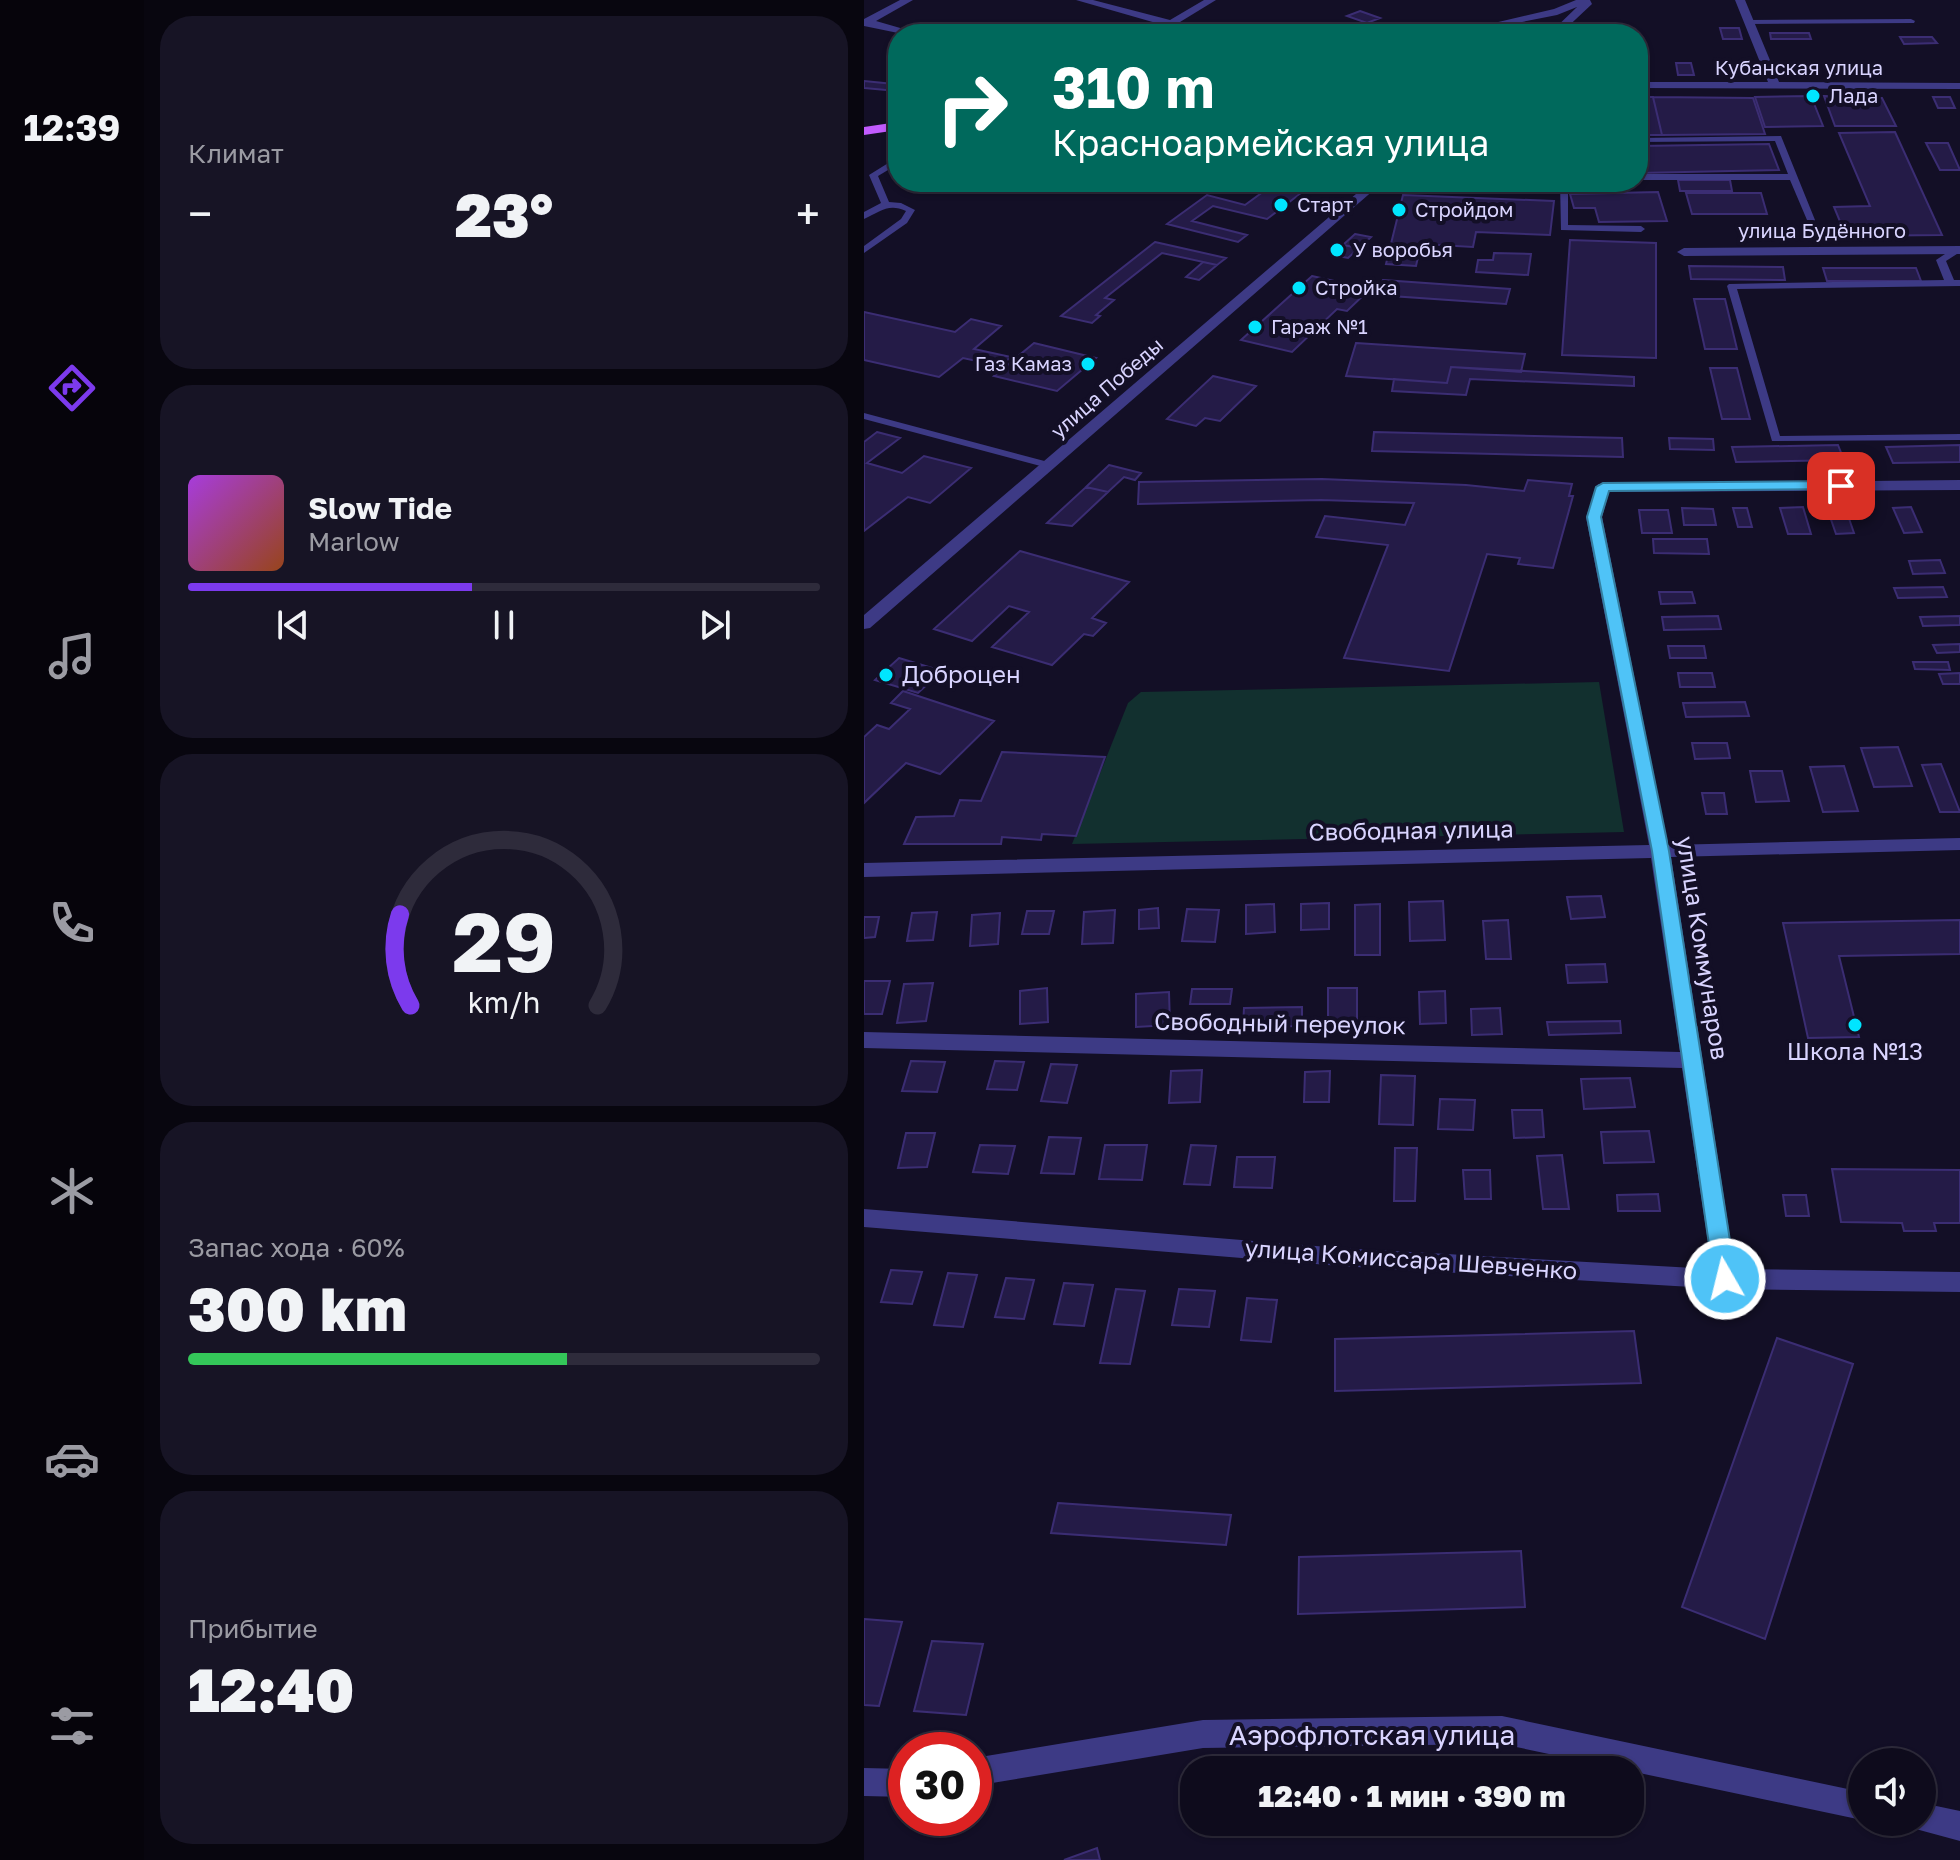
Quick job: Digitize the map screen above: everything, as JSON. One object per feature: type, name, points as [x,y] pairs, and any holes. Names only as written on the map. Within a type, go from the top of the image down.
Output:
[{"type":"main road","points":[[864,131],[888,127]]},
{"type":"street","points":[[865,22],[908,0]]},
{"type":"street","points":[[1081,0],[1171,24],[1211,0]]},
{"type":"street","points":[[1497,24],[1557,12],[1585,0]]},
{"type":"street","points":[[1565,24],[1592,0]]},
{"type":"street","points":[[1740,0],[1775,86]]},
{"type":"street","points":[[865,22],[888,27]]},
{"type":"street","name":"Кубанская улица","points":[[1648,85],[1960,86]]},
{"type":"street","name":"улица Победы","points":[[864,624],[1364,193]]},
{"type":"street","name":"улица Будённого","points":[[1684,252],[1959,250]]},
{"type":"street","name":"улица Коммунаров","points":[[1725,1279],[1660,851],[1594,517],[1603,487],[1960,485]]},
{"type":"street","name":"Свободная улица","points":[[864,870],[1960,844]]},
{"type":"street","name":"Свободный переулок","points":[[864,1040],[1694,1060]]},
{"type":"street","name":"улица Комиссара Шевченко","points":[[864,1218],[1340,1257],[1725,1279],[1960,1282]]},
{"type":"street","name":"Аэрофлотская улица","points":[[992,1769],[1203,1734],[1502,1730],[1848,1803]]},
{"type":"street","points":[[864,1782],[888,1783]]},
{"type":"street","points":[[1936,1821],[1960,1826]]},
{"type":"lane","points":[[1749,22],[1911,21]]},
{"type":"lane","points":[[1648,140],[1778,138],[1811,220]]},
{"type":"lane","points":[[885,202],[873,175],[888,166]]},
{"type":"lane","points":[[1648,177],[1793,177]]},
{"type":"lane","points":[[1359,192],[1364,193]]},
{"type":"lane","points":[[1564,192],[1564,228],[1641,229]]},
{"type":"lane","points":[[864,216],[885,202],[897,202],[911,210],[904,221],[864,250]]},
{"type":"lane","points":[[1955,283],[1941,260],[1959,250]]},
{"type":"lane","points":[[1955,283],[1732,286],[1776,439],[1960,437]]},
{"type":"lane","points":[[864,416],[1048,465]]},
{"type":"green space","points":[[1599,682],[1624,832],[1072,844],[1128,703],[1141,692]]},
{"type":"building","points":[[1360,11],[1380,18],[1367,23],[1347,16]]},
{"type":"building","points":[[1720,28],[1739,28],[1742,39],[1723,39]]},
{"type":"building","points":[[1770,33],[1809,33],[1811,39],[1771,39]]},
{"type":"building","points":[[1900,37],[1932,37],[1937,43],[1904,44]]},
{"type":"building","points":[[1676,63],[1691,63],[1694,75],[1678,75]]},
{"type":"building","points":[[864,81],[888,83],[886,90],[864,88]]},
{"type":"building","points":[[1811,96],[1823,126],[1765,127],[1755,97]]},
{"type":"building","points":[[1824,96],[1882,98],[1896,126],[1835,126]]},
{"type":"building","points":[[1648,97],[1653,97],[1662,135],[1648,135]]},
{"type":"building","points":[[1653,97],[1753,98],[1765,134],[1662,135]]},
{"type":"building","points":[[1933,97],[1950,97],[1955,108],[1938,108]]},
{"type":"building","points":[[1895,132],[1942,235],[1846,236],[1834,207],[1870,206],[1839,133]]},
{"type":"building","points":[[1926,143],[1948,143],[1960,170],[1940,170]]},
{"type":"building","points":[[1769,144],[1779,170],[1648,173],[1648,146]]},
{"type":"building","points":[[1678,180],[1730,180],[1732,191],[1680,191]]},
{"type":"building","points":[[1263,192],[1302,192],[1267,219],[1213,206],[1192,221],[1247,235],[1238,242],[1167,224],[1207,195],[1245,205]]},
{"type":"building","points":[[1658,192],[1667,221],[1599,222],[1595,208],[1574,208],[1570,194]]},
{"type":"building","points":[[1686,193],[1761,193],[1767,214],[1692,214]]},
{"type":"building","points":[[1403,195],[1554,201],[1550,235],[1476,232],[1473,247],[1421,244],[1416,266],[1386,264]]},
{"type":"building","points":[[1355,234],[1371,237],[1359,248],[1343,245]]},
{"type":"building","points":[[1570,240],[1656,243],[1656,358],[1562,355]]},
{"type":"building","points":[[1155,242],[1226,258],[1217,265],[1162,253],[1105,298],[1114,300],[1096,315],[1100,316],[1092,323],[1061,316]]},
{"type":"building","points":[[1343,245],[1359,248],[1348,258],[1332,255]]},
{"type":"building","points":[[1494,253],[1531,254],[1528,275],[1476,272],[1478,260],[1493,260]]},
{"type":"building","points":[[1203,262],[1217,265],[1199,280],[1186,277]]},
{"type":"building","points":[[1689,266],[1783,267],[1785,280],[1691,279]]},
{"type":"building","points":[[1823,268],[1916,268],[1921,281],[1827,281]]},
{"type":"building","points":[[1312,276],[1370,289],[1347,311],[1337,309],[1292,352],[1241,340]]},
{"type":"building","points":[[1383,280],[1510,289],[1506,304],[1377,295]]},
{"type":"building","points":[[1694,299],[1725,299],[1737,349],[1705,349]]},
{"type":"building","points":[[864,312],[955,332],[971,319],[1001,326],[974,349],[1011,357],[1000,366],[963,358],[939,377],[864,360]]},
{"type":"building","points":[[1034,343],[1096,358],[1057,391],[994,376]]},
{"type":"building","points":[[1356,343],[1525,354],[1521,372],[1451,367],[1447,383],[1346,376]]},
{"type":"building","points":[[1451,367],[1634,377],[1634,386],[1470,379],[1466,395],[1392,391],[1394,379],[1447,383]]},
{"type":"building","points":[[1710,368],[1737,368],[1750,419],[1722,419]]},
{"type":"building","points":[[1213,376],[1256,386],[1220,421],[1205,418],[1196,426],[1167,419]]},
{"type":"building","points":[[877,432],[900,438],[867,463],[902,473],[924,456],[971,468],[930,503],[908,497],[864,531],[864,442]]},
{"type":"building","points":[[1374,432],[1622,438],[1623,457],[1372,451]]},
{"type":"building","points":[[1669,438],[1713,439],[1714,450],[1670,449]]},
{"type":"building","points":[[1838,445],[1844,460],[1736,462],[1732,447]]},
{"type":"building","points":[[1960,445],[1960,462],[1893,463],[1886,447]]},
{"type":"building","points":[[1109,465],[1141,473],[1135,480],[1124,477],[1108,492],[1086,487]]},
{"type":"building","points":[[1322,479],[1466,485],[1524,491],[1528,480],[1572,484],[1569,496],[1573,496],[1553,568],[1518,564],[1520,558],[1487,554],[1449,671],[1344,658],[1388,545],[1316,537],[1325,516],[1405,525],[1414,503],[1321,500],[1138,504],[1139,482]]},
{"type":"building","points":[[1086,487],[1108,492],[1072,526],[1047,523]]},
{"type":"building","points":[[1803,507],[1811,534],[1788,534],[1780,508]]},
{"type":"building","points":[[1845,507],[1854,533],[1836,534],[1827,508]]},
{"type":"building","points":[[1911,507],[1922,532],[1904,533],[1893,508]]},
{"type":"building","points":[[1682,508],[1713,509],[1716,525],[1684,525]]},
{"type":"building","points":[[1733,508],[1747,508],[1752,527],[1738,527]]},
{"type":"building","points":[[1639,510],[1668,510],[1672,533],[1642,533]]},
{"type":"building","points":[[1653,539],[1707,539],[1709,554],[1654,553]]},
{"type":"building","points":[[1020,551],[1129,582],[1092,618],[1106,623],[1093,636],[1084,634],[1052,665],[992,647],[1029,612],[1009,606],[972,641],[934,629]]},
{"type":"building","points":[[1940,560],[1945,573],[1913,574],[1909,561]]},
{"type":"building","points":[[1943,587],[1947,597],[1898,598],[1894,588]]},
{"type":"building","points":[[1659,592],[1692,592],[1695,603],[1661,604]]},
{"type":"building","points":[[1718,616],[1721,629],[1664,630],[1662,617]]},
{"type":"building","points":[[1960,616],[1960,625],[1923,626],[1920,617]]},
{"type":"building","points":[[1960,644],[1960,652],[1937,653],[1933,645]]},
{"type":"building","points":[[1668,646],[1704,646],[1706,658],[1670,658]]},
{"type":"building","points":[[899,658],[942,671],[918,693],[875,680]]},
{"type":"building","points":[[1913,662],[1948,662],[1950,670],[1915,669]]},
{"type":"building","points":[[1678,673],[1712,673],[1715,687],[1680,687]]},
{"type":"building","points":[[1960,673],[1960,684],[1943,684],[1939,674]]},
{"type":"building","points":[[903,691],[994,721],[940,774],[906,763],[864,803],[864,737],[877,725],[889,729],[910,709],[891,703]]},
{"type":"building","points":[[1745,702],[1749,716],[1686,717],[1683,703]]},
{"type":"building","points":[[1692,743],[1727,743],[1730,758],[1695,759]]},
{"type":"building","points":[[1898,747],[1912,786],[1874,787],[1861,748]]},
{"type":"building","points":[[1002,752],[1105,757],[1076,836],[1042,834],[1041,840],[1002,837],[1001,844],[904,844],[916,817],[954,816],[960,800],[981,801]]},
{"type":"building","points":[[1941,764],[1960,812],[1940,812],[1922,765]]},
{"type":"building","points":[[1844,766],[1858,811],[1823,812],[1810,767]]},
{"type":"building","points":[[1750,771],[1782,771],[1789,801],[1756,802]]},
{"type":"building","points":[[1702,793],[1724,793],[1727,814],[1706,814]]},
{"type":"building","points":[[1601,896],[1605,917],[1571,919],[1567,897]]},
{"type":"building","points":[[1443,901],[1445,940],[1410,941],[1409,902]]},
{"type":"building","points":[[1329,903],[1329,929],[1301,930],[1301,904]]},
{"type":"building","points":[[1274,904],[1275,932],[1246,934],[1246,905]]},
{"type":"building","points":[[1380,904],[1380,955],[1355,955],[1355,905]]},
{"type":"building","points":[[1158,908],[1159,928],[1139,929],[1139,910]]},
{"type":"building","points":[[1187,909],[1219,910],[1215,942],[1182,941]]},
{"type":"building","points":[[1115,910],[1113,943],[1082,944],[1084,912]]},
{"type":"building","points":[[1027,911],[1054,911],[1049,934],[1022,934]]},
{"type":"building","points":[[937,912],[933,940],[907,941],[912,913]]},
{"type":"building","points":[[1000,913],[998,944],[970,946],[972,915]]},
{"type":"building","points":[[864,917],[879,917],[875,937],[864,938]]},
{"type":"building","points":[[1508,920],[1511,959],[1486,959],[1483,921]]},
{"type":"building","points":[[1960,920],[1960,954],[1839,956],[1859,1037],[1808,1038],[1783,923]]},
{"type":"building","points":[[1605,964],[1607,982],[1568,983],[1566,965]]},
{"type":"building","points":[[864,981],[890,981],[882,1014],[864,1014]]},
{"type":"building","points":[[933,983],[926,1021],[897,1023],[904,984]]},
{"type":"building","points":[[1047,988],[1048,1022],[1020,1024],[1020,991]]},
{"type":"building","points":[[1328,988],[1357,988],[1357,1027],[1328,1027]]},
{"type":"building","points":[[1192,989],[1232,989],[1230,1004],[1190,1004]]},
{"type":"building","points":[[1445,991],[1446,1023],[1420,1024],[1419,992]]},
{"type":"building","points":[[1169,992],[1170,1025],[1136,1027],[1136,994]]},
{"type":"building","points":[[1302,1007],[1302,1026],[1243,1027],[1244,1008]]},
{"type":"building","points":[[1500,1008],[1502,1034],[1472,1035],[1471,1009]]},
{"type":"building","points":[[1620,1021],[1621,1033],[1549,1035],[1547,1022]]},
{"type":"building","points":[[911,1061],[945,1062],[937,1092],[902,1091]]},
{"type":"building","points":[[995,1061],[1024,1062],[1017,1090],[987,1089]]},
{"type":"building","points":[[1051,1064],[1077,1065],[1067,1103],[1041,1101]]},
{"type":"building","points":[[1202,1070],[1200,1102],[1169,1103],[1171,1071]]},
{"type":"building","points":[[1330,1071],[1329,1102],[1304,1102],[1305,1072]]},
{"type":"building","points":[[1381,1075],[1415,1076],[1413,1125],[1379,1124]]},
{"type":"building","points":[[1630,1078],[1635,1107],[1584,1109],[1581,1079]]},
{"type":"building","points":[[1440,1099],[1475,1100],[1473,1130],[1438,1129]]},
{"type":"building","points":[[1512,1110],[1542,1110],[1544,1137],[1514,1138]]},
{"type":"building","points":[[1649,1131],[1654,1162],[1604,1163],[1601,1132]]},
{"type":"building","points":[[906,1133],[935,1133],[927,1167],[898,1168]]},
{"type":"building","points":[[1049,1137],[1081,1138],[1074,1174],[1041,1173]]},
{"type":"building","points":[[980,1145],[1015,1146],[1008,1174],[973,1172]]},
{"type":"building","points":[[1105,1145],[1147,1145],[1142,1180],[1099,1179]]},
{"type":"building","points":[[1191,1145],[1216,1146],[1210,1185],[1184,1184]]},
{"type":"building","points":[[1395,1148],[1417,1148],[1415,1201],[1394,1201]]},
{"type":"building","points":[[1562,1155],[1569,1209],[1543,1209],[1537,1156]]},
{"type":"building","points":[[1237,1157],[1275,1157],[1272,1188],[1234,1187]]},
{"type":"building","points":[[1832,1169],[1960,1170],[1960,1223],[1934,1223],[1936,1231],[1904,1231],[1902,1223],[1841,1222]]},
{"type":"building","points":[[1463,1170],[1490,1170],[1491,1199],[1465,1199]]},
{"type":"building","points":[[1658,1194],[1660,1211],[1618,1211],[1617,1195]]},
{"type":"building","points":[[1783,1195],[1806,1195],[1809,1216],[1786,1216]]},
{"type":"building","points":[[891,1270],[922,1272],[912,1304],[881,1302]]},
{"type":"building","points":[[948,1273],[977,1275],[963,1327],[934,1325]]},
{"type":"building","points":[[1006,1278],[1034,1280],[1024,1319],[995,1317]]},
{"type":"building","points":[[1064,1283],[1093,1285],[1084,1326],[1054,1324]]},
{"type":"building","points":[[1116,1289],[1145,1291],[1130,1364],[1100,1363]]},
{"type":"building","points":[[1179,1289],[1215,1291],[1209,1327],[1172,1325]]},
{"type":"building","points":[[1247,1298],[1277,1300],[1271,1342],[1241,1340]]},
{"type":"building","points":[[1634,1331],[1641,1383],[1335,1391],[1335,1339]]},
{"type":"building","points":[[1777,1338],[1853,1364],[1765,1639],[1682,1607]]},
{"type":"building","points":[[1058,1503],[1231,1515],[1226,1545],[1051,1533]]},
{"type":"building","points":[[1521,1551],[1525,1607],[1298,1614],[1299,1557]]},
{"type":"building","points":[[864,1619],[902,1622],[879,1706],[864,1705]]},
{"type":"building","points":[[932,1641],[983,1644],[966,1715],[914,1711]]},
{"type":"building","points":[[1097,1848],[1100,1860],[1064,1860]]},
{"type":"place","name":"Лада","points":[[1813,96]]},
{"type":"place","name":"Старт","points":[[1281,205]]},
{"type":"place","name":"Стройдом","points":[[1399,210]]},
{"type":"place","name":"У воробья","points":[[1337,250]]},
{"type":"place","name":"Стройка","points":[[1299,288]]},
{"type":"place","name":"Гараж №1","points":[[1255,327]]},
{"type":"place","name":"Газ Камаз","points":[[1088,364]]},
{"type":"place","name":"Доброцен","points":[[886,675]]},
{"type":"place","name":"Школа №13","points":[[1855,1025]]},
{"type":"route","points":[[1725,1279],[1660,851],[1594,517],[1603,487],[1841,486]]}]
